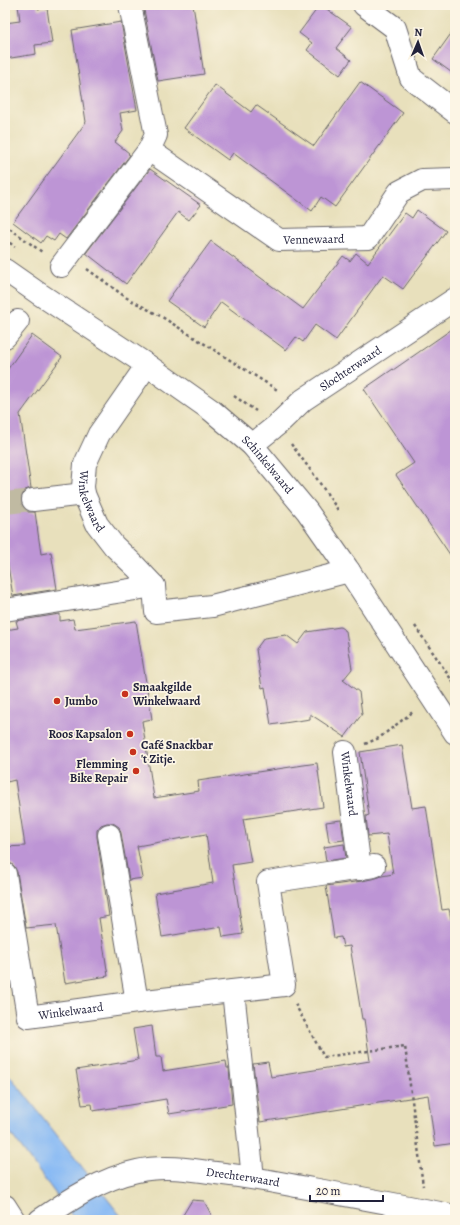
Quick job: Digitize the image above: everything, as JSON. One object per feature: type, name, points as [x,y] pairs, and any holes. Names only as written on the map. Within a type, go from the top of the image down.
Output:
[{"type":"street","points":[[65,261],[150,150],[156,135],[130,5]]},
{"type":"street","points":[[364,5],[395,28],[411,78],[455,112]]},
{"type":"street","name":"Vennewaard","points":[[150,150],[278,240],[368,238],[400,192],[422,180],[455,179]]},
{"type":"street","name":"Schinkelwaard","points":[[5,270],[147,365],[211,410],[252,445],[307,511],[349,571],[455,733]]},
{"type":"street","name":"Slochterwaard","points":[[252,445],[277,425],[303,400],[455,300]]},
{"type":"street","name":"Winkelwaard","points":[[147,365],[99,434],[85,464],[83,487],[84,494],[97,524],[114,546],[154,586]]},
{"type":"street","points":[[33,500],[84,494]]},
{"type":"street","points":[[5,610],[154,586],[156,612],[212,606],[349,571]]},
{"type":"street","name":"Winkelwaard","points":[[5,874],[28,1017],[284,984],[268,882],[367,868],[345,752]]},
{"type":"street","points":[[109,835],[137,1002]]},
{"type":"street","points":[[233,991],[253,1178]]},
{"type":"street","name":"Drechterwaard","points":[[49,1214],[101,1183],[119,1175],[160,1168],[182,1168],[253,1178],[455,1216]]},
{"type":"street","points":[[5,1206],[14,1220]]},
{"type":"path","points":[[5,225],[127,298],[162,317],[276,389],[298,405]]},
{"type":"path","name":"Winkelwaard","points":[[345,752],[379,738],[432,698]]},
{"type":"path","points":[[284,984],[324,1057],[405,1046],[426,1210]]},
{"type":"water","points":[[5,1070],[124,1220],[75,1220],[5,1126]]},
{"type":"building","points":[[18,5],[37,5],[38,9],[47,8],[52,43],[35,45],[36,54],[5,59],[5,23],[20,21]]},
{"type":"building","points":[[143,5],[193,5],[204,74],[158,81]]},
{"type":"building","points":[[320,5],[352,27],[336,48],[351,60],[340,75],[307,50],[312,43],[299,33]]},
{"type":"building","points":[[121,22],[137,110],[120,113],[123,131],[115,142],[130,155],[66,239],[59,234],[54,241],[46,236],[41,243],[13,222],[86,122],[72,30]]},
{"type":"building","points":[[455,28],[455,75],[433,59]]},
{"type":"building","points":[[360,82],[403,113],[335,207],[321,197],[312,211],[233,153],[228,160],[184,128],[215,85],[251,112],[256,105],[314,146]]},
{"type":"building","points":[[150,169],[201,205],[189,220],[178,212],[126,284],[86,253]]},
{"type":"building","points":[[417,210],[446,231],[403,289],[383,275],[336,340],[315,325],[303,342],[296,337],[286,350],[221,302],[204,327],[167,301],[211,241],[303,309],[343,256],[350,261],[356,253],[368,263],[405,213],[412,218]]},
{"type":"building","points":[[455,327],[455,562],[396,475],[414,463],[364,389]]},
{"type":"building","points":[[32,335],[62,357],[20,414],[31,488],[25,490],[21,501],[23,508],[28,512],[35,512],[41,554],[51,552],[57,589],[13,596],[7,560],[5,561],[5,373]]},
{"type":"building","points":[[60,614],[60,621],[73,619],[75,629],[136,621],[152,719],[142,721],[154,798],[199,791],[198,781],[317,763],[323,807],[243,819],[251,862],[232,865],[243,934],[223,937],[221,927],[162,937],[155,893],[213,883],[206,834],[137,846],[143,878],[129,880],[119,827],[113,823],[101,825],[97,830],[97,837],[109,916],[99,918],[108,976],[65,983],[56,925],[26,928],[17,872],[14,866],[5,862],[5,847],[25,846],[15,780],[7,782],[5,768],[5,630],[18,628],[16,621]]},
{"type":"building","points":[[340,627],[346,631],[352,669],[343,680],[359,692],[362,714],[345,737],[310,714],[310,719],[271,725],[265,687],[262,688],[256,649],[264,638],[286,635],[298,644],[307,632]]},
{"type":"building","points":[[402,745],[412,808],[426,806],[442,910],[449,909],[451,919],[455,918],[455,1143],[435,1146],[428,1095],[260,1122],[253,1064],[268,1062],[271,1077],[370,1061],[364,1019],[362,1019],[350,946],[343,947],[341,937],[334,938],[326,886],[362,881],[393,874],[387,834],[368,836],[366,816],[369,815],[360,752]]},
{"type":"building","points":[[341,820],[344,840],[329,842],[326,822]]},
{"type":"building","points":[[344,844],[346,858],[326,861],[324,847]]},
{"type":"building","points":[[152,1026],[156,1057],[161,1057],[163,1071],[226,1061],[227,1068],[229,1068],[232,1104],[169,1114],[166,1099],[93,1111],[92,1104],[82,1105],[76,1070],[138,1060],[133,1029]]},
{"type":"building","points":[[192,1200],[204,1201],[214,1220],[180,1220]]},
{"type":"tunnel","points":[[5,503],[33,500]]},
{"type":"place","name":"Smaakgilde Winkelwaard","points":[[125,694]]},
{"type":"place","name":"Jumbo","points":[[57,701]]},
{"type":"place","name":"Roos Kapsalon","points":[[130,734]]},
{"type":"place","name":"Café Snackbar 't Zitje.","points":[[133,752]]},
{"type":"place","name":"Flemming Bike Repair","points":[[136,771]]}]
